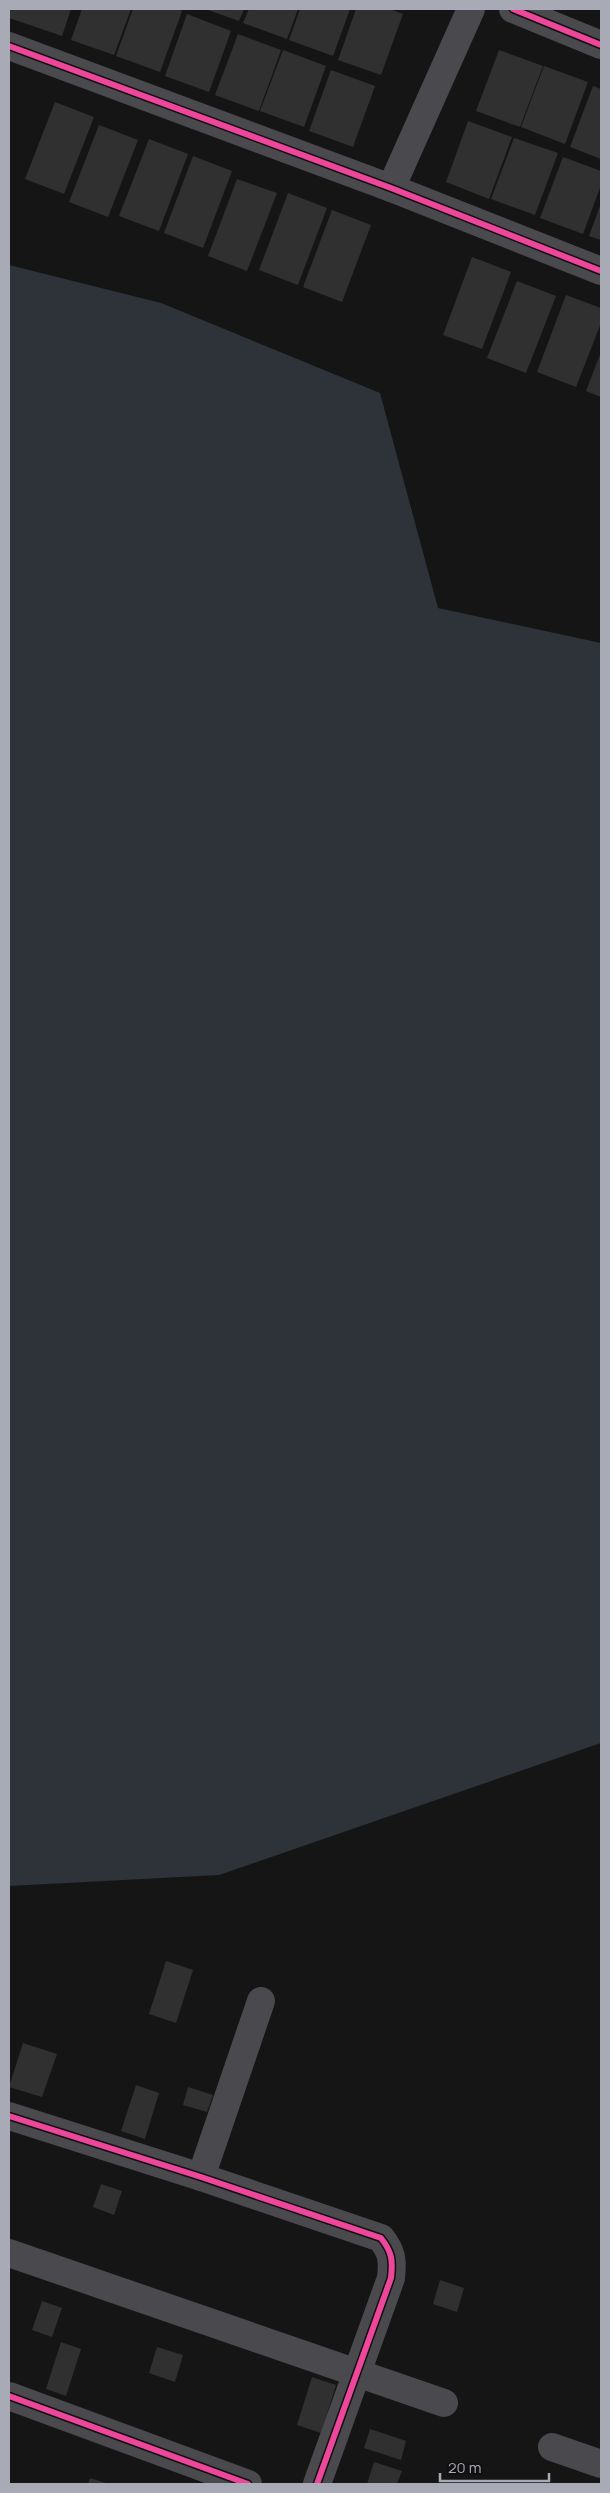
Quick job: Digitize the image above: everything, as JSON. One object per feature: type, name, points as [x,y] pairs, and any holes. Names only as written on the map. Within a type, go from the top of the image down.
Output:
[{"type":"street","points":[[391,188],[471,9]]},
{"type":"street","points":[[514,9],[601,45]]},
{"type":"street","points":[[9,46],[391,188],[601,271]]},
{"type":"street","points":[[201,2177],[261,2001]]},
{"type":"street","points":[[9,2116],[201,2177],[381,2238],[390,2250],[393,2261],[391,2278],[317,2484]]},
{"type":"street","points":[[9,2253],[444,2403]]},
{"type":"street","points":[[9,2396],[248,2484]]},
{"type":"street","points":[[552,2447],[601,2464]]},
{"type":"shaded area","points":[[9,265],[161,303],[380,393],[438,608],[601,643],[601,1743],[219,1875],[9,1886]]},
{"type":"building","points":[[9,9],[71,9],[62,36],[9,18]]},
{"type":"building","points":[[82,9],[131,9],[114,55],[71,40]]},
{"type":"building","points":[[133,9],[177,9],[182,11],[160,72],[116,56]]},
{"type":"building","points":[[205,9],[244,9],[239,21]]},
{"type":"building","points":[[249,9],[298,9],[287,39],[243,23]]},
{"type":"building","points":[[300,9],[350,9],[333,56],[289,40]]},
{"type":"building","points":[[356,9],[389,9],[403,14],[381,75],[338,60]]},
{"type":"building","points":[[187,14],[231,31],[209,92],[165,76]]},
{"type":"building","points":[[238,34],[281,50],[259,111],[215,95]]},
{"type":"building","points":[[283,50],[326,66],[304,127],[260,111]]},
{"type":"building","points":[[499,50],[543,66],[520,127],[476,111]]},
{"type":"building","points":[[544,66],[588,82],[565,144],[521,127]]},
{"type":"building","points":[[331,70],[375,86],[353,147],[309,131]]},
{"type":"building","points":[[593,86],[601,89],[601,159],[570,147]]},
{"type":"building","points":[[55,102],[94,117],[64,194],[25,179]]},
{"type":"building","points":[[468,121],[512,137],[489,199],[446,182]]},
{"type":"building","points":[[99,125],[138,140],[108,217],[69,202]]},
{"type":"building","points":[[514,138],[558,153],[535,215],[491,199]]},
{"type":"building","points":[[149,139],[188,154],[159,231],[119,216]]},
{"type":"building","points":[[193,156],[232,171],[203,248],[164,233]]},
{"type":"building","points":[[563,157],[601,171],[601,185],[583,234],[540,218]]},
{"type":"building","points":[[237,179],[277,193],[247,271],[208,256]]},
{"type":"building","points":[[288,193],[327,208],[298,285],[259,270]]},
{"type":"building","points":[[601,203],[601,240],[589,236]]},
{"type":"building","points":[[332,210],[371,225],[342,302],[303,287]]},
{"type":"building","points":[[472,257],[511,272],[482,349],[443,335]]},
{"type":"building","points":[[517,281],[556,296],[526,373],[487,358]]},
{"type":"building","points":[[566,295],[601,308],[601,323],[576,387],[537,372]]},
{"type":"building","points":[[601,352],[601,397],[586,391]]},
{"type":"building","points":[[166,1961],[193,1970],[176,2023],[149,2014]]},
{"type":"building","points":[[23,2043],[57,2054],[42,2097],[9,2087]]},
{"type":"building","points":[[136,2085],[159,2093],[145,2139],[121,2131]]},
{"type":"building","points":[[188,2087],[213,2095],[207,2112],[183,2105]]},
{"type":"building","points":[[101,2184],[122,2191],[114,2215],[93,2207]]},
{"type":"building","points":[[440,2280],[464,2288],[457,2312],[433,2304]]},
{"type":"building","points":[[42,2301],[62,2308],[52,2337],[32,2330]]},
{"type":"building","points":[[61,2342],[81,2349],[66,2396],[46,2389]]},
{"type":"building","points":[[157,2347],[183,2355],[175,2382],[149,2373]]},
{"type":"building","points":[[312,2377],[336,2385],[321,2433],[297,2425]]},
{"type":"building","points":[[370,2429],[406,2441],[401,2460],[364,2448]]},
{"type":"building","points":[[374,2462],[402,2471],[397,2484],[367,2484]]},
{"type":"building","points":[[90,2478],[109,2484],[88,2484]]},
{"type":"cycle path","points":[[513,9],[601,45]]},
{"type":"cycle path","points":[[9,46],[391,188],[601,271]]},
{"type":"cycle path","points":[[9,2116],[201,2177],[381,2238],[391,2256],[391,2278],[317,2484]]},
{"type":"cycle path","points":[[9,2396],[248,2484]]}]
